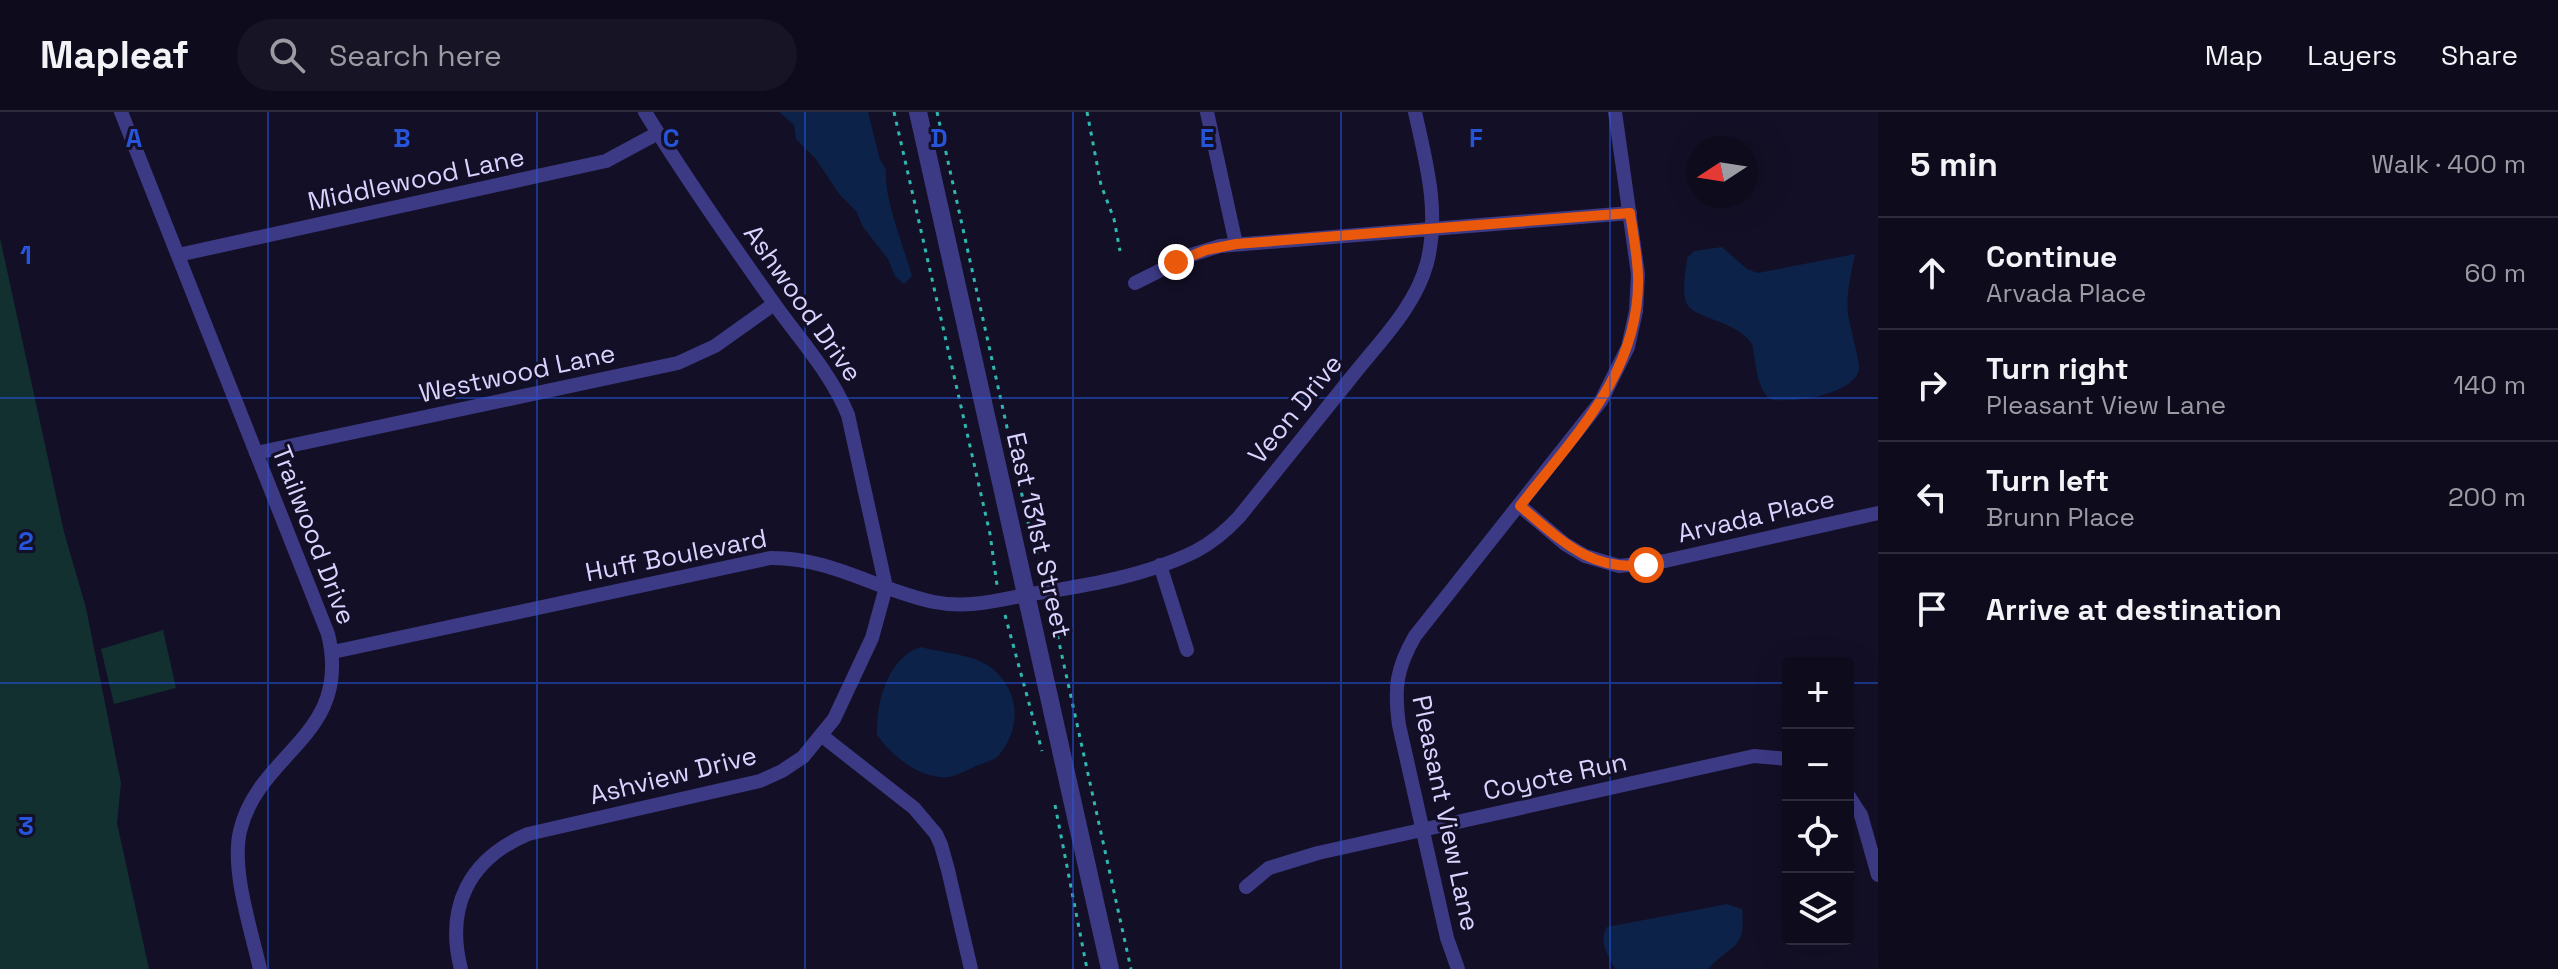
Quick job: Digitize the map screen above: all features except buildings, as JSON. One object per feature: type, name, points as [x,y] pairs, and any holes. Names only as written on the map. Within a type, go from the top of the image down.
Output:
[{"type":"street","name":"Trailwood Drive","points":[[121,112],[333,652],[334,667],[326,703],[314,724],[254,799],[240,832],[238,869],[260,969]]},
{"type":"street","name":"Ashwood Drive","points":[[645,112],[774,304],[828,377],[848,415],[886,587]]},
{"type":"street","name":"East 131st Street","points":[[918,112],[1110,969]]},
{"type":"street","points":[[1207,112],[1236,244]]},
{"type":"street","name":"Veon Drive","points":[[1026,595],[1160,565],[1208,544],[1239,517],[1405,309],[1416,291],[1427,261],[1433,197],[1415,112]]},
{"type":"street","name":"Pleasant View Lane","points":[[1458,969],[1447,938],[1399,725],[1397,677],[1404,655],[1415,636],[1601,401],[1628,347],[1636,311],[1638,274],[1615,112]]},
{"type":"street","name":"Middlewood Lane","points":[[178,255],[606,161],[658,133]]},
{"type":"street","points":[[1135,283],[1206,250],[1236,244],[1630,213]]},
{"type":"street","name":"Westwood Lane","points":[[256,453],[678,363],[715,346],[774,304]]},
{"type":"street","name":"Arvada Place","points":[[1520,506],[1565,544],[1585,556],[1619,566],[1665,561],[1878,513]]},
{"type":"street","name":"Huff Boulevard","points":[[333,652],[770,558],[796,558],[934,602],[957,605],[1026,595]]},
{"type":"street","points":[[1160,565],[1187,650]]},
{"type":"street","name":"Ashview Drive","points":[[461,969],[456,928],[465,888],[483,864],[511,841],[528,834],[760,781],[803,757],[847,696],[872,638],[886,587]]},
{"type":"street","points":[[821,735],[914,808],[936,834],[948,870],[971,969]]},
{"type":"street","name":"Coyote Run","points":[[1246,887],[1269,868],[1281,863],[1754,756],[1782,758]]},
{"type":"street","points":[[1852,801],[1861,815],[1878,875]]},
{"type":"path","points":[[894,112],[990,534],[995,578],[1044,757]]},
{"type":"path","points":[[937,112],[1131,969]]},
{"type":"path","points":[[1087,112],[1101,185],[1114,219],[1120,251]]},
{"type":"path","points":[[1054,801],[1087,969]]},
{"type":"green space","points":[[0,238],[64,532],[86,608],[121,783],[117,823],[149,969],[0,969]]},
{"type":"green space","points":[[163,630],[176,688],[114,704],[101,649]]},
{"type":"water","points":[[779,112],[868,112],[880,160],[886,169],[891,207],[912,276],[904,284],[895,276],[888,259],[863,227],[856,211],[840,195],[815,158],[796,139],[794,125]]},
{"type":"water","points":[[1722,247],[1747,269],[1758,273],[1855,254],[1848,306],[1858,357],[1857,376],[1842,388],[1809,398],[1773,400],[1767,396],[1760,384],[1752,344],[1736,330],[1691,309],[1685,299],[1687,258],[1694,251]]},
{"type":"water","points":[[920,647],[980,661],[1002,679],[1014,703],[1015,716],[1013,729],[999,755],[955,775],[938,777],[908,765],[877,735],[881,696],[886,684],[899,661]]},
{"type":"water","points":[[1727,904],[1742,909],[1742,932],[1736,945],[1708,969],[1615,969],[1605,948],[1603,938],[1607,927]]},
{"type":"route","points":[[1176,262],[1206,250],[1236,244],[1630,213],[1638,274],[1636,311],[1628,347],[1601,401],[1520,506],[1565,544],[1585,556],[1619,566],[1646,565]]}]
